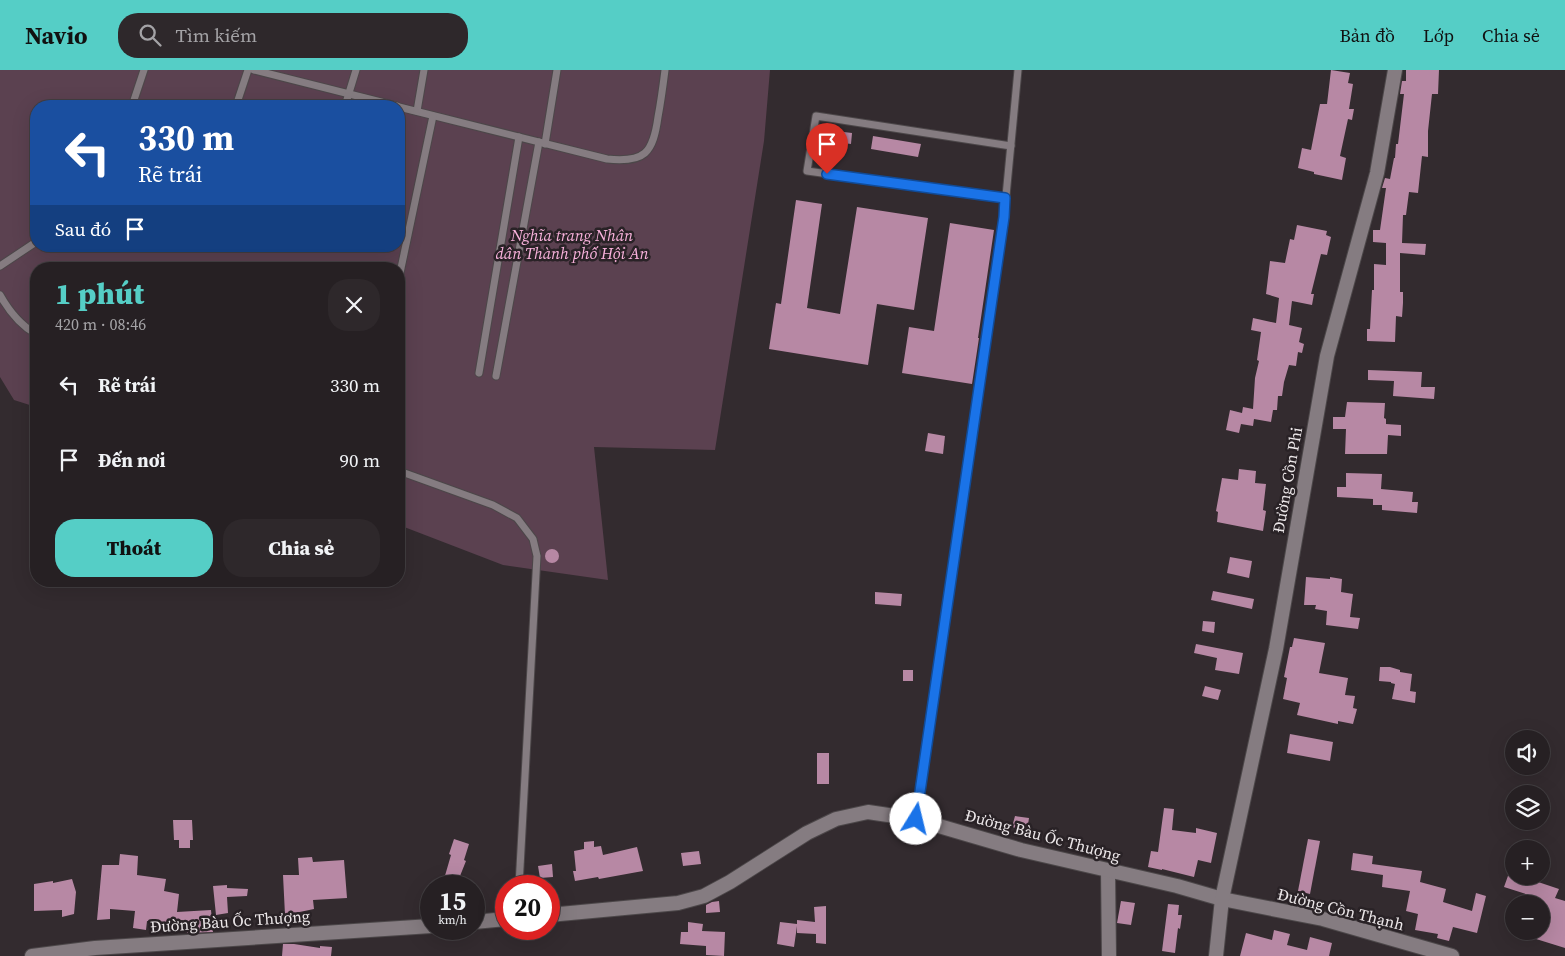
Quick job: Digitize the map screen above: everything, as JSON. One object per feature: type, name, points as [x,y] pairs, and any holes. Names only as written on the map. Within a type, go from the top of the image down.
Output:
[{"type":"street","name":"Đường Cồn Phi","points":[[1216,956],[1222,899],[1276,649],[1327,356],[1377,173],[1395,70]]},
{"type":"street","name":"Đường Bàu Ốc Thượng","points":[[560,914],[678,903],[704,896],[730,882],[807,833],[836,818],[868,812],[916,819],[1021,850],[1177,886],[1222,899]]},
{"type":"street","points":[[1108,871],[1109,956]]},
{"type":"street","name":"Đường Cồn Thạnh","points":[[1222,899],[1323,919],[1452,956]]},
{"type":"street","name":"Đường Bàu Ốc Thượng","points":[[32,956],[95,948],[420,927]]},
{"type":"lane","points":[[134,100],[144,70]]},
{"type":"lane","points":[[238,100],[248,70]]},
{"type":"lane","points":[[254,70],[374,100]]},
{"type":"lane","points":[[347,100],[356,70]]},
{"type":"lane","points":[[416,111],[424,70]]},
{"type":"lane","points":[[496,376],[557,70]]},
{"type":"lane","points":[[405,108],[519,138],[607,159],[625,161],[639,157],[648,150],[655,139],[665,70]]},
{"type":"lane","points":[[916,819],[1000,246],[1018,70]]},
{"type":"lane","points":[[405,249],[433,116]]},
{"type":"lane","points":[[1005,198],[807,171],[816,116],[1011,146]]},
{"type":"lane","points":[[479,373],[519,138]]},
{"type":"lane","points":[[0,266],[30,246]]},
{"type":"lane","points":[[0,295],[8,309],[30,331]]},
{"type":"lane","points":[[405,473],[493,505],[517,518],[534,539],[537,556],[520,875]]},
{"type":"green space","name":"Nghĩa trang Nhân dân Thành phố Hội An","points":[[0,70],[770,70],[764,141],[715,450],[594,447],[608,580],[503,565],[405,527],[405,262],[30,262],[30,405],[14,400],[0,377]]},
{"type":"building","points":[[1331,70],[1350,73],[1348,83],[1353,84],[1349,109],[1354,109],[1352,120],[1348,119],[1340,156],[1346,158],[1342,180],[1314,174],[1314,172],[1298,168],[1302,148],[1311,150],[1320,104],[1327,104]]},
{"type":"building","points":[[1406,70],[1439,70],[1438,94],[1432,94],[1428,131],[1428,157],[1422,156],[1418,193],[1409,192],[1406,215],[1403,215],[1402,243],[1426,244],[1425,255],[1400,253],[1400,292],[1403,292],[1403,303],[1402,317],[1396,316],[1395,342],[1367,341],[1367,329],[1370,329],[1372,290],[1374,290],[1374,264],[1386,265],[1386,243],[1373,242],[1373,230],[1380,230],[1386,188],[1382,188],[1385,178],[1390,179],[1396,144],[1398,144],[1404,94],[1400,94],[1402,81],[1406,81]]},
{"type":"building","points":[[828,130],[852,133],[851,144],[827,141]]},
{"type":"building","points":[[873,136],[921,144],[918,157],[871,149]]},
{"type":"building","points":[[796,200],[822,204],[807,308],[840,314],[857,207],[928,218],[914,310],[877,304],[868,365],[769,349],[776,303],[781,304]]},
{"type":"building","points":[[950,223],[994,230],[972,384],[902,373],[909,327],[934,331]]},
{"type":"building","points":[[1297,225],[1327,231],[1326,235],[1331,237],[1327,255],[1321,254],[1311,294],[1314,294],[1312,305],[1292,301],[1289,325],[1302,328],[1299,342],[1304,344],[1302,353],[1298,352],[1296,366],[1289,365],[1282,396],[1278,396],[1277,410],[1273,410],[1271,422],[1254,419],[1253,426],[1241,424],[1239,433],[1226,430],[1230,410],[1242,413],[1243,407],[1253,409],[1261,332],[1251,330],[1253,318],[1276,323],[1279,298],[1266,294],[1270,261],[1285,263],[1290,239],[1294,240]]},
{"type":"building","points":[[1368,370],[1422,372],[1421,387],[1435,387],[1434,399],[1393,396],[1394,381],[1368,380]]},
{"type":"building","points":[[1347,402],[1385,403],[1384,418],[1386,419],[1386,424],[1401,425],[1401,436],[1388,435],[1387,454],[1345,454],[1346,429],[1333,429],[1333,417],[1345,417]]},
{"type":"building","points":[[928,433],[945,436],[943,454],[925,451]]},
{"type":"building","points":[[1239,469],[1256,471],[1255,483],[1266,484],[1263,510],[1266,511],[1263,531],[1217,522],[1218,512],[1216,511],[1222,478],[1238,480]]},
{"type":"building","points":[[1346,473],[1382,474],[1381,489],[1413,492],[1412,502],[1418,502],[1417,513],[1382,510],[1382,505],[1373,505],[1373,499],[1337,497],[1337,487],[1346,487]]},
{"type":"building","points":[[552,549],[557,551],[559,556],[557,561],[552,563],[547,561],[545,556],[547,551]]},
{"type":"building","points":[[1230,557],[1252,561],[1249,578],[1227,573]]},
{"type":"building","points":[[1306,577],[1342,579],[1341,592],[1353,594],[1350,617],[1360,618],[1358,629],[1326,625],[1327,611],[1315,609],[1316,605],[1304,605]]},
{"type":"building","points":[[1213,591],[1254,599],[1252,609],[1211,600]]},
{"type":"building","points":[[875,592],[902,594],[901,606],[875,604]]},
{"type":"building","points":[[1203,621],[1215,622],[1214,633],[1202,631]]},
{"type":"building","points":[[1294,638],[1325,643],[1319,673],[1348,678],[1345,695],[1355,696],[1353,708],[1357,709],[1353,724],[1338,721],[1338,724],[1297,715],[1300,703],[1283,699],[1287,678],[1284,677],[1290,647],[1292,647]]},
{"type":"building","points":[[1196,644],[1243,653],[1239,674],[1215,670],[1217,658],[1194,653]]},
{"type":"building","points":[[1380,667],[1390,667],[1400,670],[1400,672],[1412,674],[1410,691],[1416,692],[1415,703],[1392,699],[1395,684],[1379,681]]},
{"type":"building","points":[[903,670],[913,670],[913,681],[903,681]]},
{"type":"building","points":[[1205,686],[1221,690],[1218,700],[1202,696]]},
{"type":"building","points":[[1290,734],[1333,742],[1330,761],[1287,753]]},
{"type":"building","points":[[817,753],[829,753],[829,784],[817,784]]},
{"type":"building","points":[[1164,808],[1174,809],[1172,830],[1196,833],[1196,828],[1217,833],[1211,863],[1198,860],[1194,877],[1148,867],[1151,851],[1158,852]]},
{"type":"building","points":[[1015,816],[1029,818],[1027,831],[1012,827]]},
{"type":"building","points":[[173,820],[192,820],[193,840],[190,840],[190,848],[179,848],[179,840],[174,840]]},
{"type":"building","points":[[454,839],[469,844],[464,860],[466,861],[460,875],[445,875],[451,855],[449,854]]},
{"type":"building","points":[[1308,839],[1320,841],[1310,894],[1298,891]]},
{"type":"building","points":[[594,841],[594,847],[601,846],[603,855],[637,847],[643,871],[599,879],[598,877],[575,881],[573,871],[576,871],[574,851],[584,849],[584,842]]},
{"type":"building","points":[[699,851],[701,864],[683,866],[681,853]]},
{"type":"building","points":[[1353,853],[1373,856],[1372,864],[1422,871],[1420,882],[1446,889],[1443,902],[1472,911],[1476,893],[1486,896],[1477,933],[1453,927],[1449,941],[1437,938],[1438,934],[1415,930],[1418,914],[1406,911],[1410,891],[1382,887],[1383,875],[1351,870]]},
{"type":"building","points":[[120,854],[138,856],[137,875],[166,879],[164,891],[179,894],[177,912],[211,910],[213,932],[187,933],[186,923],[147,921],[146,930],[133,928],[135,911],[110,909],[110,919],[97,920],[102,865],[119,865]]},
{"type":"building","points":[[312,857],[313,862],[344,860],[347,898],[313,900],[314,909],[285,915],[283,875],[299,875],[298,858]]},
{"type":"building","points":[[552,864],[553,875],[540,875],[538,866]]},
{"type":"building","points":[[72,879],[76,892],[74,914],[62,917],[62,910],[34,911],[34,884]]},
{"type":"building","points":[[1505,884],[1547,885],[1559,889],[1555,898],[1565,901],[1565,948],[1539,940],[1550,940],[1550,895],[1529,895],[1504,887]]},
{"type":"building","points":[[227,885],[227,888],[248,889],[247,896],[227,897],[228,913],[216,915],[213,886]]},
{"type":"building","points":[[719,901],[720,912],[706,913],[706,905]]},
{"type":"building","points":[[1121,901],[1135,903],[1131,925],[1117,923]]},
{"type":"building","points":[[1168,904],[1179,905],[1178,915],[1182,915],[1180,929],[1178,928],[1175,953],[1162,951]]},
{"type":"building","points":[[826,906],[826,944],[816,943],[816,934],[797,933],[797,926],[794,947],[777,944],[780,922],[797,924],[797,920],[815,922],[814,907]]},
{"type":"building","points":[[688,922],[703,924],[702,931],[725,932],[724,956],[706,955],[706,946],[680,944],[681,932],[688,932]]},
{"type":"building","points":[[1274,930],[1290,934],[1287,945],[1307,950],[1310,937],[1332,943],[1329,956],[1240,956],[1246,933],[1272,940]]},
{"type":"building","points":[[283,944],[320,948],[320,946],[332,947],[331,956],[282,956]]},
{"type":"route","points":[[827,174],[1005,198],[1004,217],[916,819]]}]
